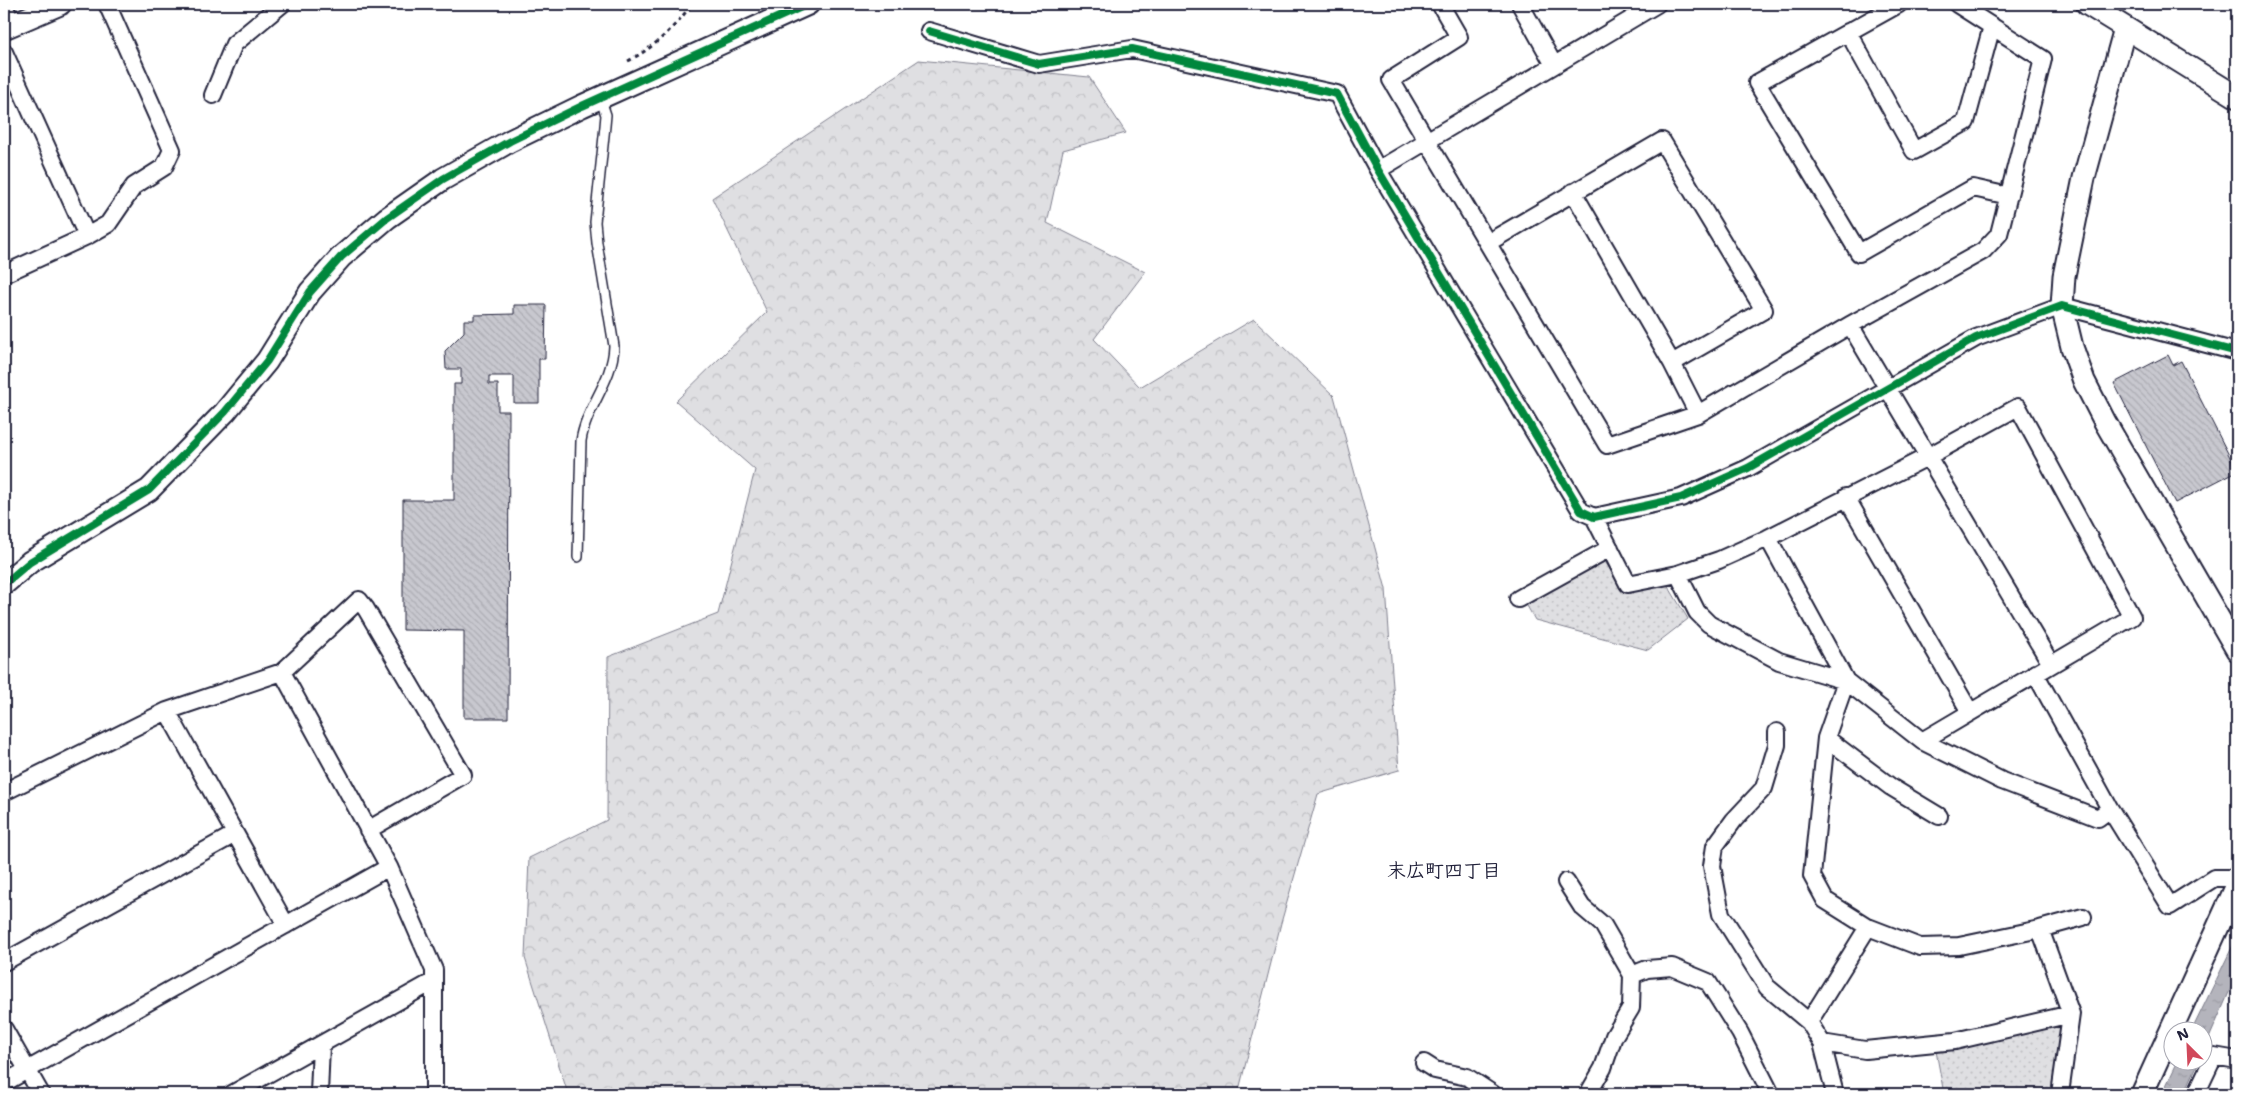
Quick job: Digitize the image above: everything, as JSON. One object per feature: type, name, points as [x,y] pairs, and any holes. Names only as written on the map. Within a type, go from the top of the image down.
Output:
[{"type":"street","points":[[4,5],[8,26],[60,4]]},
{"type":"street","points":[[4,274],[87,236],[108,224],[134,186],[164,167],[172,150],[107,4]]},
{"type":"street","points":[[213,95],[234,44],[282,4]]},
{"type":"street","points":[[4,584],[30,562],[149,490],[226,412],[267,361],[310,292],[335,264],[387,218],[443,179],[510,141],[600,97],[808,4]]},
{"type":"street","points":[[1440,4],[1459,37],[1390,80],[1489,242],[1607,445],[1698,414],[1850,325],[1983,251],[1999,234],[2044,59],[1957,4]]},
{"type":"street","points":[[1520,4],[1554,65]]},
{"type":"street","points":[[1378,170],[1554,65],[1639,8],[1657,4]]},
{"type":"street","points":[[1899,4],[1758,83],[1859,253],[1974,188],[2008,196]]},
{"type":"street","points":[[2087,4],[2237,97]]},
{"type":"street","points":[[1848,32],[1914,151],[1966,122],[1992,26]]},
{"type":"street","points":[[2125,28],[2084,178],[2066,266],[2062,306],[2084,381],[2105,422],[2237,650]]},
{"type":"street","points":[[929,31],[1039,64],[1132,49],[1337,94],[1378,170],[1581,510],[1594,517],[1628,584],[1678,574],[1719,560],[1768,538],[1929,456],[2018,408],[2132,617],[1922,741]]},
{"type":"street","points":[[4,52],[87,236]]},
{"type":"street","points":[[1489,242],[1662,141],[1764,310],[1672,363]]},
{"type":"street","points":[[1573,192],[1672,363],[1698,414]]},
{"type":"street","points":[[1594,517],[1681,498],[1748,468],[1976,338],[2062,306],[2237,352]]},
{"type":"street","points":[[1850,325],[2051,664]]},
{"type":"street","points":[[1846,497],[1970,712]]},
{"type":"street","points":[[1768,538],[1846,680],[1922,741],[2002,781],[2098,818],[2110,809]]},
{"type":"street","points":[[1518,598],[1610,548]]},
{"type":"street","points":[[1678,574],[1697,612],[1708,624],[1780,661],[1846,680]]},
{"type":"street","points":[[4,792],[167,711],[282,672],[359,600],[463,775],[368,830]]},
{"type":"street","points":[[282,672],[389,867],[434,970],[434,1094]]},
{"type":"street","points":[[2035,673],[2110,809],[2170,906],[2214,878],[2237,878]]},
{"type":"street","points":[[1846,680],[1826,738],[1812,876],[1825,900],[1868,927],[1920,947],[1959,946],[2040,929],[2083,917]]},
{"type":"street","points":[[167,711],[286,925]]},
{"type":"street","points":[[1777,732],[1777,744],[1764,788],[1734,820],[1714,846],[1712,866],[1721,914],[1767,987],[1809,1022],[1822,1043],[1835,1094]]},
{"type":"street","points":[[1826,738],[1890,787],[1939,816]]},
{"type":"street","points":[[4,962],[235,834]]},
{"type":"street","points":[[4,1083],[389,867]]},
{"type":"street","points":[[1566,882],[1582,907],[1603,925],[1632,975],[1631,1008],[1614,1036],[1603,1068],[1588,1094]]},
{"type":"street","points":[[2142,1094],[2237,885]]},
{"type":"street","points":[[1809,1022],[1868,927]]},
{"type":"street","points":[[2040,929],[2071,1014],[2060,1094]]},
{"type":"street","points":[[1632,975],[1647,969],[1672,967],[1708,982],[1740,1033],[1771,1094]]},
{"type":"street","points":[[232,1094],[434,981]]},
{"type":"street","points":[[1822,1043],[1865,1050],[1955,1041],[2071,1014]]},
{"type":"street","points":[[4,1029],[40,1094]]},
{"type":"street","points":[[320,1094],[321,1045]]},
{"type":"street","points":[[2196,1094],[2214,1056],[2237,1060]]},
{"type":"street","points":[[1424,1063],[1435,1070],[1467,1077],[1493,1094]]},
{"type":"lane","points":[[578,557],[583,427],[610,373],[614,346],[595,222],[606,126],[606,115],[600,97]]},
{"type":"green space","points":[[919,60],[1089,77],[1126,133],[1063,150],[1047,223],[1145,272],[1094,339],[1140,387],[1254,319],[1334,396],[1386,589],[1399,770],[1318,794],[1281,923],[1238,1094],[568,1094],[525,958],[529,858],[607,820],[608,657],[718,614],[755,470],[676,401],[767,312],[712,198]]},
{"type":"green space","points":[[1604,560],[1624,591],[1667,584],[1688,619],[1648,650],[1535,620],[1526,604]]},
{"type":"green space","points":[[2064,1023],[2051,1094],[1944,1094],[1936,1051]]},
{"type":"water","points":[[2237,937],[2237,974],[2214,1027],[2214,1020],[2197,1020]]},
{"type":"water","points":[[2174,1070],[2195,1070],[2184,1094],[2162,1094]]},
{"type":"building","points":[[514,305],[546,305],[545,359],[539,359],[539,403],[514,403],[514,376],[489,376],[489,384],[498,384],[498,411],[509,411],[508,718],[464,718],[464,631],[403,630],[403,500],[454,500],[454,384],[461,384],[461,369],[446,369],[445,351],[464,332],[464,320],[474,320],[474,315],[514,314]]},
{"type":"building","points":[[2168,355],[2173,365],[2181,361],[2237,471],[2175,503],[2114,383]]},
{"type":"cycle path","points":[[4,584],[30,562],[149,490],[225,412],[267,361],[310,292],[341,257],[387,218],[443,179],[510,141],[582,106],[808,4]]},
{"type":"cycle path","points":[[929,31],[1039,64],[1132,49],[1337,94],[1378,170],[1581,511],[1594,517],[1681,498],[1748,468],[1976,338],[2062,306],[2237,352]]},
{"type":"district","name":"末広町四丁目","points":[[1444,870]]}]
